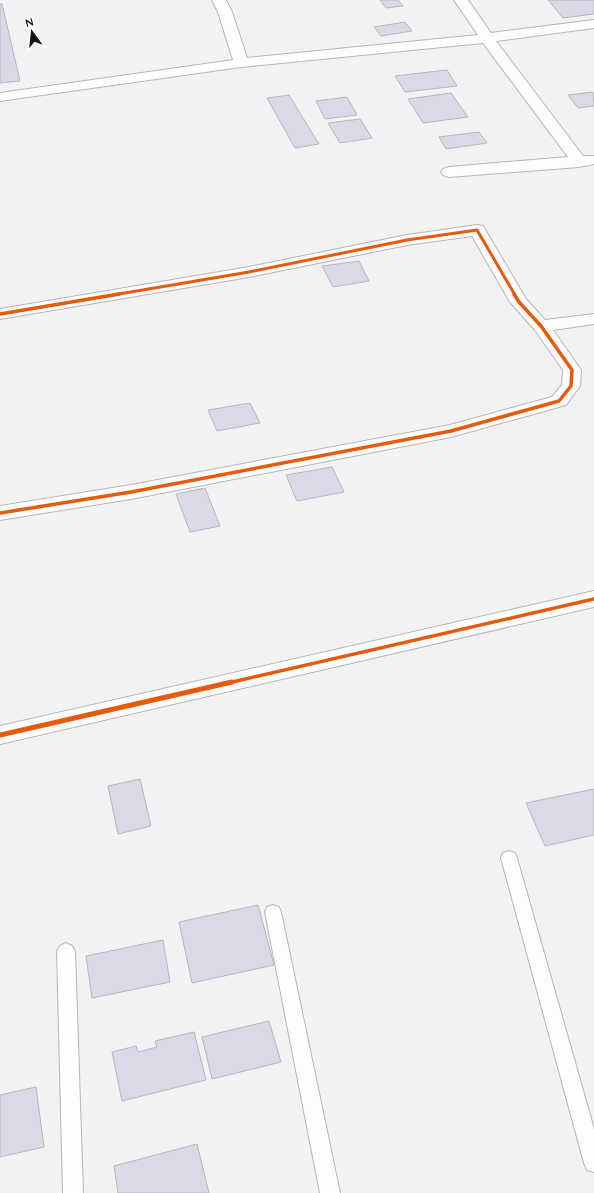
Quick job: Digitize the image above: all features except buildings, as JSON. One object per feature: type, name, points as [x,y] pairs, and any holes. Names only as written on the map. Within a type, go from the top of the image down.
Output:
[{"type":"street","points":[[219,0],[225,12],[241,63]]},
{"type":"street","points":[[461,0],[487,38],[587,161]]},
{"type":"street","points":[[0,97],[241,63],[487,38],[594,24]]},
{"type":"street","points":[[449,172],[587,161]]},
{"type":"street","points":[[0,314],[249,272],[407,240],[477,230],[518,302],[540,326],[572,370],[571,386],[559,401],[451,430],[131,492],[0,513]]},
{"type":"street","points":[[540,326],[594,319]]},
{"type":"street","points":[[0,734],[594,599]]},
{"type":"lane","points":[[510,858],[594,1163]]},
{"type":"lane","points":[[273,912],[330,1193]]},
{"type":"lane","points":[[66,951],[73,1193]]},
{"type":"cycle path","points":[[0,314],[249,272],[407,240],[477,230],[519,302],[541,326],[572,370],[571,386],[559,401],[451,431],[131,492],[0,513]]},
{"type":"cycle path","points":[[0,735],[594,599]]}]
